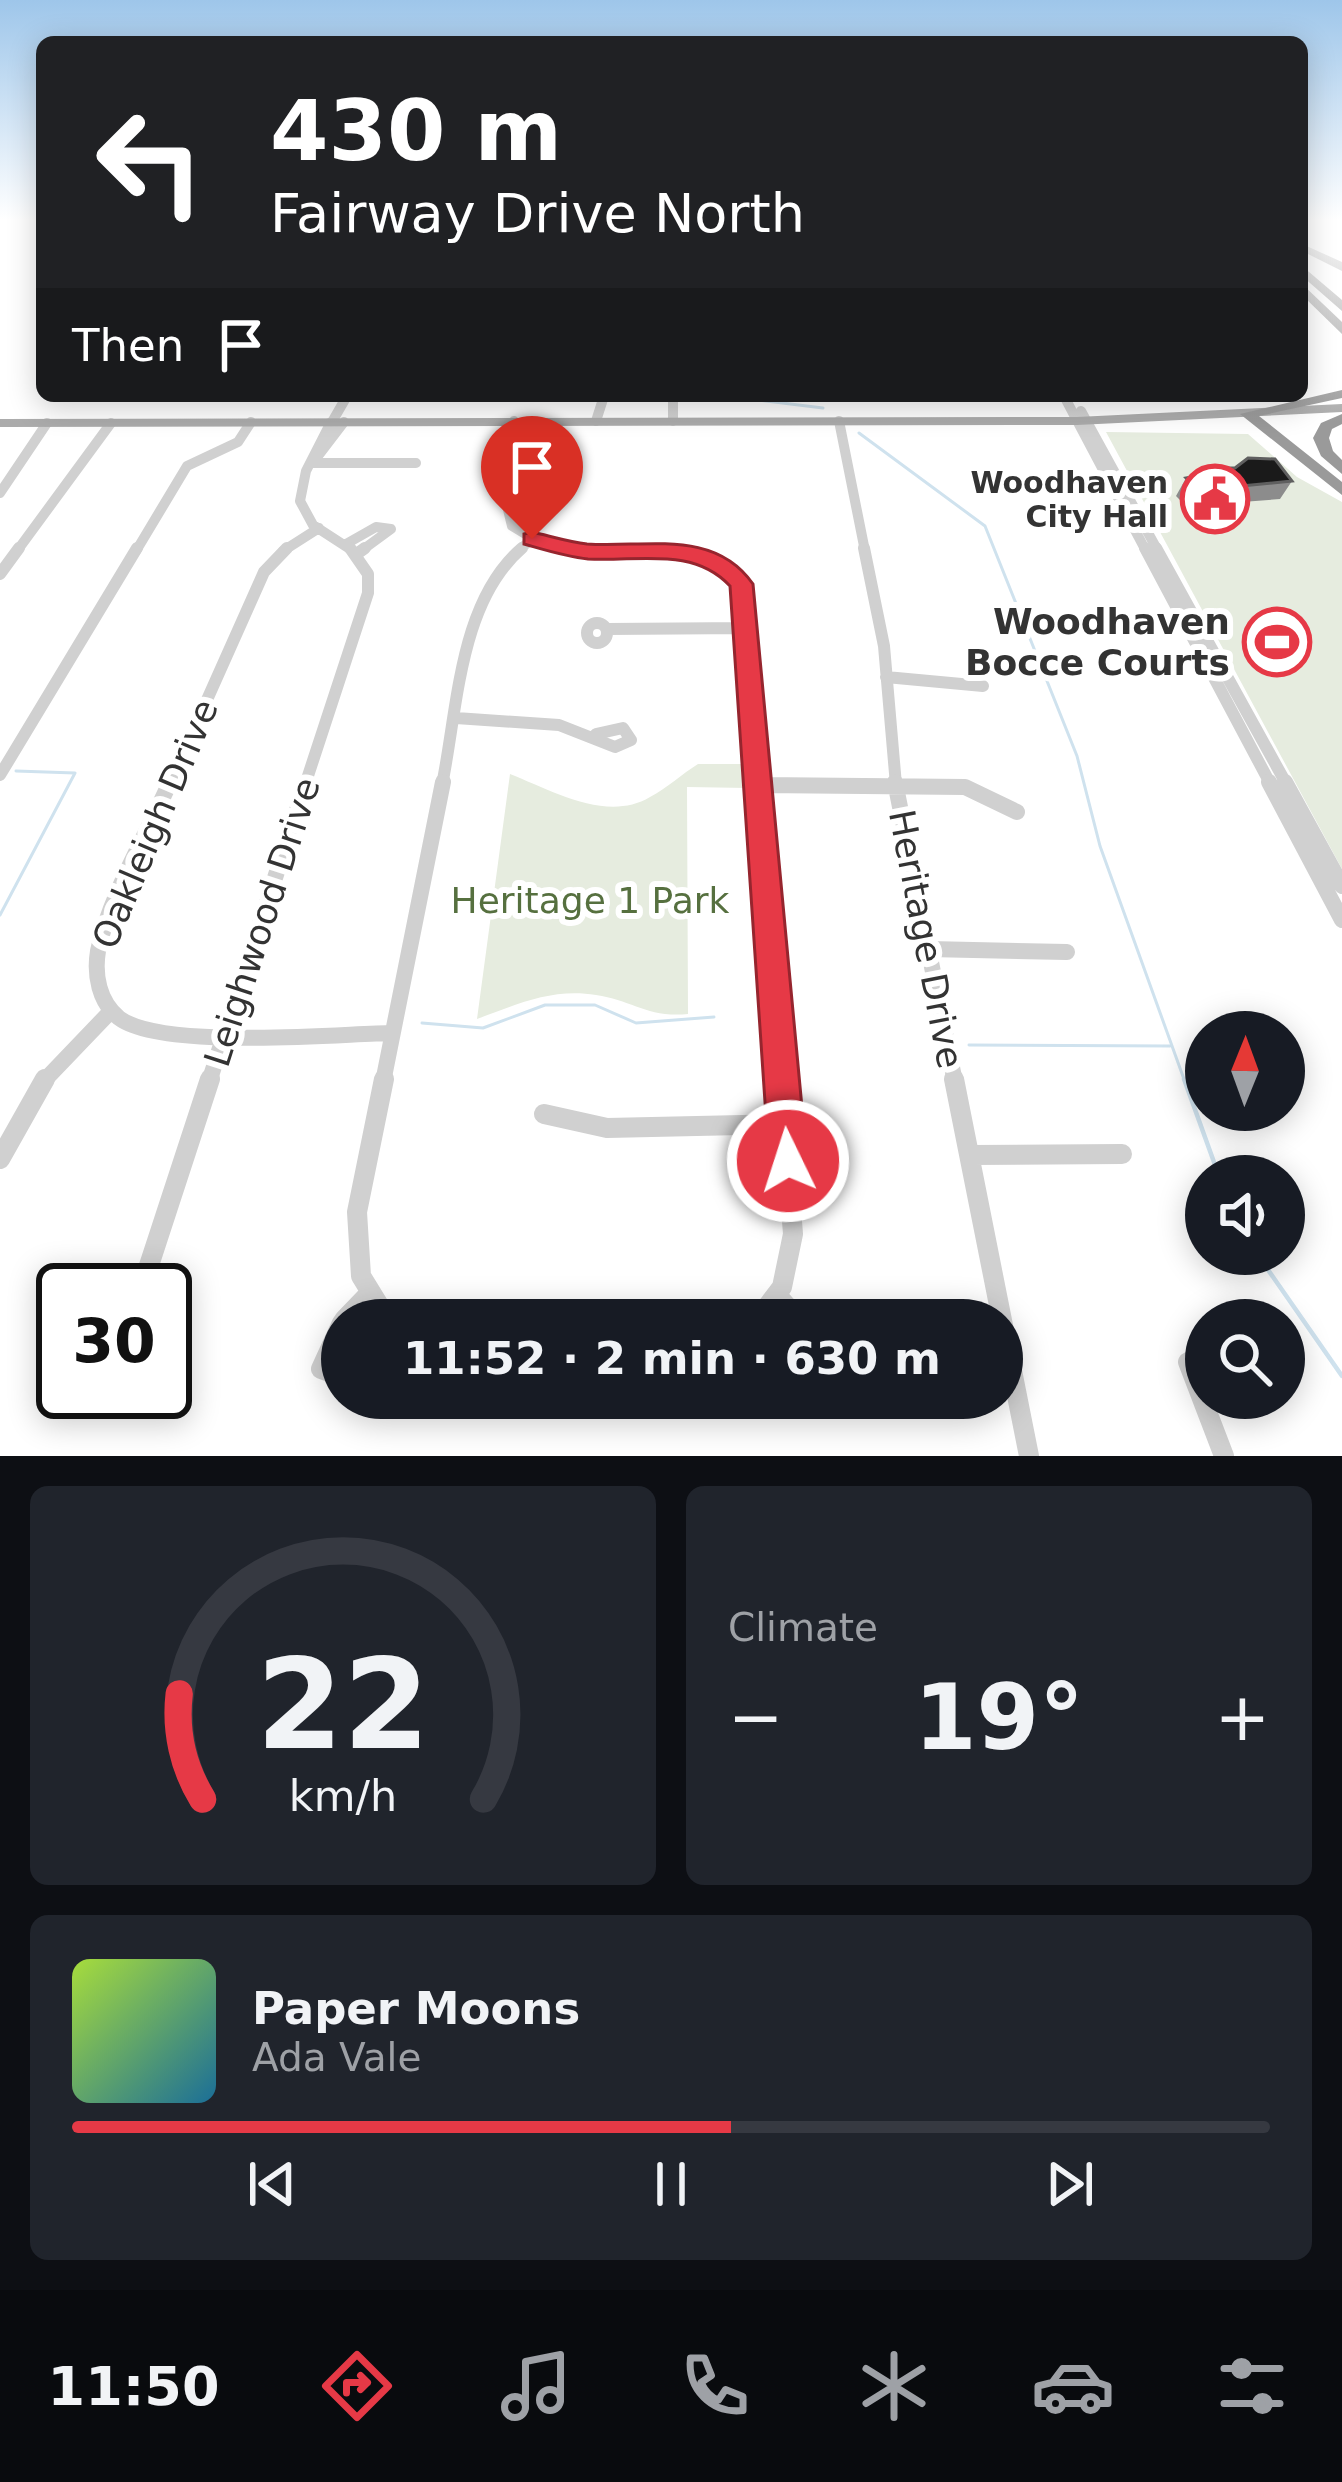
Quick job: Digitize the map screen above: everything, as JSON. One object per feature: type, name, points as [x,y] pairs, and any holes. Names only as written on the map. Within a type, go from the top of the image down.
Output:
[{"type":"highway","points":[[1319,286],[1342,307]]},
{"type":"highway","points":[[1308,291],[1342,321]]},
{"type":"highway","points":[[1308,293],[1342,330]]},
{"type":"highway","points":[[1308,401],[1342,394]]},
{"type":"highway","points":[[1246,414],[1304,402]]},
{"type":"highway","points":[[1246,414],[1342,490]]},
{"type":"highway","points":[[1342,418],[1326,427],[1321,438],[1342,469]]},
{"type":"main road","points":[[0,423],[1082,421],[1342,408]]},
{"type":"street","points":[[320,528],[300,501],[315,459],[345,402]]},
{"type":"street","points":[[602,421],[603,402]]},
{"type":"street","points":[[673,402],[673,421]]},
{"type":"street","points":[[1071,402],[1302,829],[1342,920]]},
{"type":"street","points":[[518,421],[506,515],[520,534],[584,551],[683,551],[721,562],[741,584],[793,1234],[770,1299]]},
{"type":"street","name":"Heritage Drive","points":[[839,421],[886,677],[896,785],[1029,1456]]},
{"type":"street","points":[[0,776],[187,466],[238,442],[251,422]]},
{"type":"street","points":[[0,493],[47,423]]},
{"type":"street","points":[[0,574],[111,423]]},
{"type":"street","points":[[315,459],[416,463]]},
{"type":"street","name":"Leighwood Drive","points":[[150,1263],[368,593],[369,574],[352,549],[320,528]]},
{"type":"street","name":"Oakleigh Drive","points":[[111,1011],[96,976],[102,936],[264,572],[287,548],[320,528]]},
{"type":"street","points":[[373,1299],[356,1227],[456,718],[483,590],[501,565],[532,539]]},
{"type":"street","points":[[607,629],[747,628]]},
{"type":"street","points":[[886,677],[983,686]]},
{"type":"street","points":[[456,718],[514,717],[596,734]]},
{"type":"street","points":[[0,740],[21,741]]},
{"type":"street","points":[[759,785],[965,787],[1017,812]]},
{"type":"street","points":[[1302,829],[1342,886]]},
{"type":"street","points":[[928,949],[1067,952]]},
{"type":"street","points":[[0,1159],[44,1080],[111,1011],[149,1032],[392,1033]]},
{"type":"street","points":[[544,1114],[607,1128],[785,1124]]},
{"type":"street","points":[[970,1155],[1122,1154]]},
{"type":"street","points":[[364,1299],[369,1294]]},
{"type":"street","points":[[1210,1419],[1224,1456]]},
{"type":"green space","points":[[1106,432],[1248,434],[1297,477],[1342,502],[1342,869]]},
{"type":"green space","name":"Heritage 1 Park","points":[[698,764],[743,764],[748,788],[687,787],[688,1014],[650,1011],[580,993],[535,999],[477,1019],[510,774],[579,801],[616,807],[650,797]]},
{"type":"building","points":[[1248,458],[1275,459],[1292,481],[1231,487],[1242,502],[1224,502],[1199,492],[1186,478],[1213,473],[1210,468],[1235,468]]},
{"type":"waterway","points":[[774,402],[823,408]]},
{"type":"waterway","points":[[859,433],[985,526],[1077,756],[1100,846],[1185,1082]]},
{"type":"waterway","points":[[0,915],[75,773],[16,771]]},
{"type":"waterway","points":[[422,1023],[483,1028],[545,1005],[595,1005],[636,1023],[714,1017]]},
{"type":"waterway","points":[[969,1045],[1170,1046]]},
{"type":"waterway","points":[[1184,1079],[1211,1155]]},
{"type":"waterway","points":[[1272,1275],[1342,1376]]},
{"type":"place","name":"Woodhaven City Hall","points":[[1215,499]]},
{"type":"place","name":"Woodhaven Bocce Courts","points":[[1277,642]]},
{"type":"route","points":[[532,539],[584,551],[683,551],[708,556],[732,571],[744,591],[788,1161]]}]
